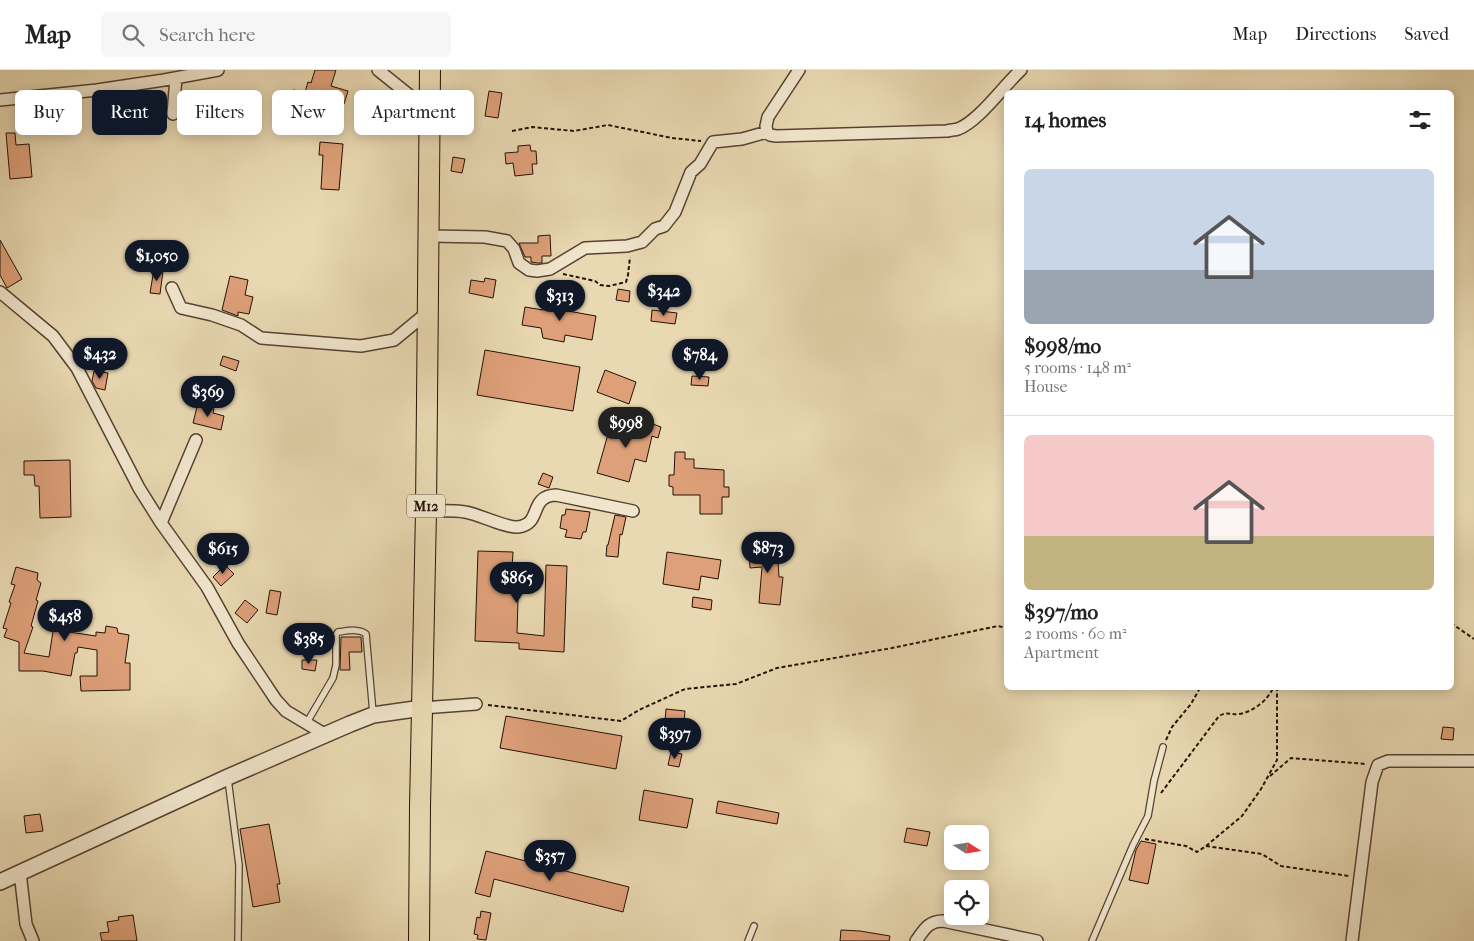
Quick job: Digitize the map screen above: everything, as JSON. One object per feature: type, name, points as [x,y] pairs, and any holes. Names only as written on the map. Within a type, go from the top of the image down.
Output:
[{"type":"highway","name":"M12","points":[[430,70],[430,90]]},
{"type":"highway","name":"M12","points":[[419,941],[426,511],[429,135]]},
{"type":"street","points":[[0,100],[97,90],[171,76],[218,70]]},
{"type":"street","points":[[378,70],[403,90]]},
{"type":"street","points":[[799,70],[772,112],[766,126],[767,132],[770,135],[947,131],[958,129],[968,123],[994,100],[1021,70]]},
{"type":"street","points":[[171,76],[173,114]]},
{"type":"street","points":[[428,236],[485,237],[507,241],[514,249],[519,263],[529,270],[537,271],[550,269],[586,248],[631,245],[642,242],[655,229],[664,226],[675,212],[692,172],[700,164],[713,142],[742,139],[767,132]]},
{"type":"street","points":[[172,288],[181,308],[212,314],[241,325],[261,338],[361,346],[394,340],[428,312]]},
{"type":"street","points":[[0,292],[53,336],[77,368],[139,488],[161,523],[207,587],[238,642],[276,700],[286,711],[326,735]]},
{"type":"street","points":[[161,523],[196,440]]},
{"type":"street","points":[[426,511],[465,512],[516,527],[526,525],[534,517],[540,500],[546,496],[556,495],[633,511]]},
{"type":"street","points":[[0,882],[228,777],[373,716],[422,708],[476,704]]},
{"type":"street","points":[[1352,941],[1372,782],[1378,765],[1388,761],[1474,762]]},
{"type":"street","points":[[20,872],[26,924],[33,941]]},
{"type":"street","points":[[916,941],[926,927],[934,921],[943,921],[1037,941]]},
{"type":"lane","points":[[306,724],[333,678],[336,665],[336,635],[338,632],[363,631],[368,637],[373,716]]},
{"type":"lane","points":[[1092,941],[1137,837],[1145,825],[1162,747]]},
{"type":"lane","points":[[228,777],[239,865],[238,941]]},
{"type":"lane","points":[[748,941],[754,926]]},
{"type":"path","points":[[512,131],[532,127],[574,131],[608,125],[672,138],[713,142]]},
{"type":"path","points":[[550,269],[555,273],[595,281],[600,285],[609,286],[626,282],[631,245]]},
{"type":"path","points":[[1454,625],[1474,639]]},
{"type":"path","points":[[476,704],[622,721],[639,710],[685,689],[736,684],[777,668],[892,648],[998,626],[1004,628]]},
{"type":"path","points":[[1162,747],[1172,727],[1192,704],[1199,690]]},
{"type":"path","points":[[1149,808],[1219,716],[1226,712],[1237,714],[1247,712],[1258,706],[1273,690]]},
{"type":"path","points":[[1137,837],[1186,846],[1197,852],[1242,816],[1278,760],[1275,690]]},
{"type":"path","points":[[1268,778],[1291,758],[1378,765]]},
{"type":"path","points":[[1206,846],[1262,854],[1281,866],[1360,877]]},
{"type":"building","points":[[315,70],[336,70],[331,86],[348,91],[344,104],[344,90],[306,90],[308,82],[311,83]]},
{"type":"building","points":[[489,91],[502,93],[498,118],[485,116]]},
{"type":"building","points":[[6,133],[15,133],[16,145],[29,144],[32,177],[10,179]]},
{"type":"building","points":[[320,142],[343,144],[339,190],[321,189],[323,155],[319,155]]},
{"type":"building","points":[[530,145],[531,151],[536,151],[537,164],[532,164],[533,174],[515,176],[513,163],[506,164],[505,153],[518,152],[518,146]]},
{"type":"building","points":[[453,157],[465,159],[462,173],[451,171]]},
{"type":"building","points":[[550,235],[551,256],[542,256],[542,263],[531,262],[531,257],[525,257],[519,243],[538,243],[538,236]]},
{"type":"building","points":[[0,240],[22,279],[7,288],[0,275]]},
{"type":"building","points":[[154,269],[163,271],[160,294],[150,293]]},
{"type":"building","points":[[230,276],[248,280],[245,295],[253,297],[249,314],[238,312],[238,316],[222,310]]},
{"type":"building","points":[[485,278],[496,280],[493,298],[469,293],[471,280],[484,282]]},
{"type":"building","points":[[618,289],[630,291],[629,302],[616,300]]},
{"type":"building","points":[[545,302],[569,307],[568,311],[596,316],[592,340],[565,335],[564,342],[543,338],[541,328],[522,325],[525,307],[543,310]]},
{"type":"building","points":[[652,310],[677,313],[675,324],[651,321]]},
{"type":"building","points":[[485,350],[580,367],[573,411],[477,395]]},
{"type":"building","points":[[223,356],[239,361],[236,371],[220,365]]},
{"type":"building","points":[[605,370],[636,382],[629,404],[597,392]]},
{"type":"building","points":[[94,371],[108,373],[105,390],[96,388],[92,381]]},
{"type":"building","points":[[692,376],[709,377],[708,386],[691,385]]},
{"type":"building","points":[[199,405],[214,409],[213,413],[224,416],[221,430],[193,423]]},
{"type":"building","points":[[612,420],[648,429],[650,423],[661,427],[658,438],[652,436],[646,462],[635,459],[629,482],[597,473]]},
{"type":"building","points":[[675,452],[685,452],[685,459],[694,459],[694,468],[724,470],[724,487],[729,487],[729,497],[722,497],[722,514],[700,514],[700,495],[673,495],[673,487],[669,486],[669,475],[674,475]]},
{"type":"building","points":[[70,460],[71,517],[40,518],[39,486],[35,486],[34,475],[24,475],[24,461]]},
{"type":"building","points":[[543,473],[553,477],[549,488],[538,484]]},
{"type":"building","points":[[566,509],[590,512],[586,532],[583,532],[581,539],[565,537],[567,530],[560,528],[562,515],[565,515]]},
{"type":"building","points":[[615,515],[626,517],[622,535],[620,534],[618,557],[606,556]]},
{"type":"building","points":[[777,546],[779,577],[783,577],[780,605],[759,603],[762,567],[750,568],[749,549]]},
{"type":"building","points":[[478,551],[513,552],[512,569],[519,569],[517,633],[544,636],[546,565],[567,566],[564,652],[519,649],[519,643],[475,641]]},
{"type":"building","points":[[667,552],[721,560],[718,579],[701,576],[699,590],[663,584]]},
{"type":"building","points":[[225,565],[234,574],[221,586],[213,577]]},
{"type":"building","points":[[16,567],[38,573],[37,580],[41,583],[31,626],[33,627],[24,653],[49,657],[54,625],[63,626],[62,631],[96,636],[96,632],[105,633],[106,626],[117,628],[118,633],[129,635],[125,663],[130,663],[130,690],[81,691],[80,676],[97,676],[97,650],[78,647],[77,653],[75,653],[71,676],[43,671],[19,671],[19,642],[4,637],[7,629],[3,628],[15,585],[11,584]]},
{"type":"building","points":[[270,590],[281,592],[277,615],[266,613]]},
{"type":"building","points":[[693,597],[712,600],[711,610],[692,607]]},
{"type":"building","points":[[245,600],[258,610],[247,623],[235,613]]},
{"type":"building","points":[[341,637],[361,637],[362,652],[349,652],[350,670],[340,670]]},
{"type":"building","points":[[302,660],[317,660],[315,671],[302,669]]},
{"type":"building","points":[[666,709],[685,711],[684,723],[665,721]]},
{"type":"building","points":[[506,716],[622,736],[616,769],[500,748]]},
{"type":"building","points":[[1443,727],[1454,728],[1453,740],[1441,739]]},
{"type":"building","points":[[671,752],[682,754],[679,767],[668,765]]},
{"type":"building","points":[[644,790],[693,799],[687,828],[639,820]]},
{"type":"building","points":[[718,801],[779,813],[777,824],[716,813]]},
{"type":"building","points":[[40,814],[43,831],[26,833],[24,816]]},
{"type":"building","points":[[269,824],[280,884],[277,884],[280,902],[253,907],[240,829]]},
{"type":"building","points":[[907,828],[930,832],[927,846],[904,842]]},
{"type":"building","points":[[1141,841],[1156,844],[1148,884],[1129,880],[1136,850]]},
{"type":"building","points":[[486,851],[629,887],[623,912],[494,879],[490,897],[475,893]]},
{"type":"building","points":[[481,911],[491,913],[486,940],[477,939],[478,935],[474,934],[477,917],[480,918]]},
{"type":"building","points":[[133,915],[137,941],[102,941],[100,933],[109,932],[107,922],[119,920],[118,917]]},
{"type":"building","points":[[841,930],[890,936],[889,941],[840,941]]}]
